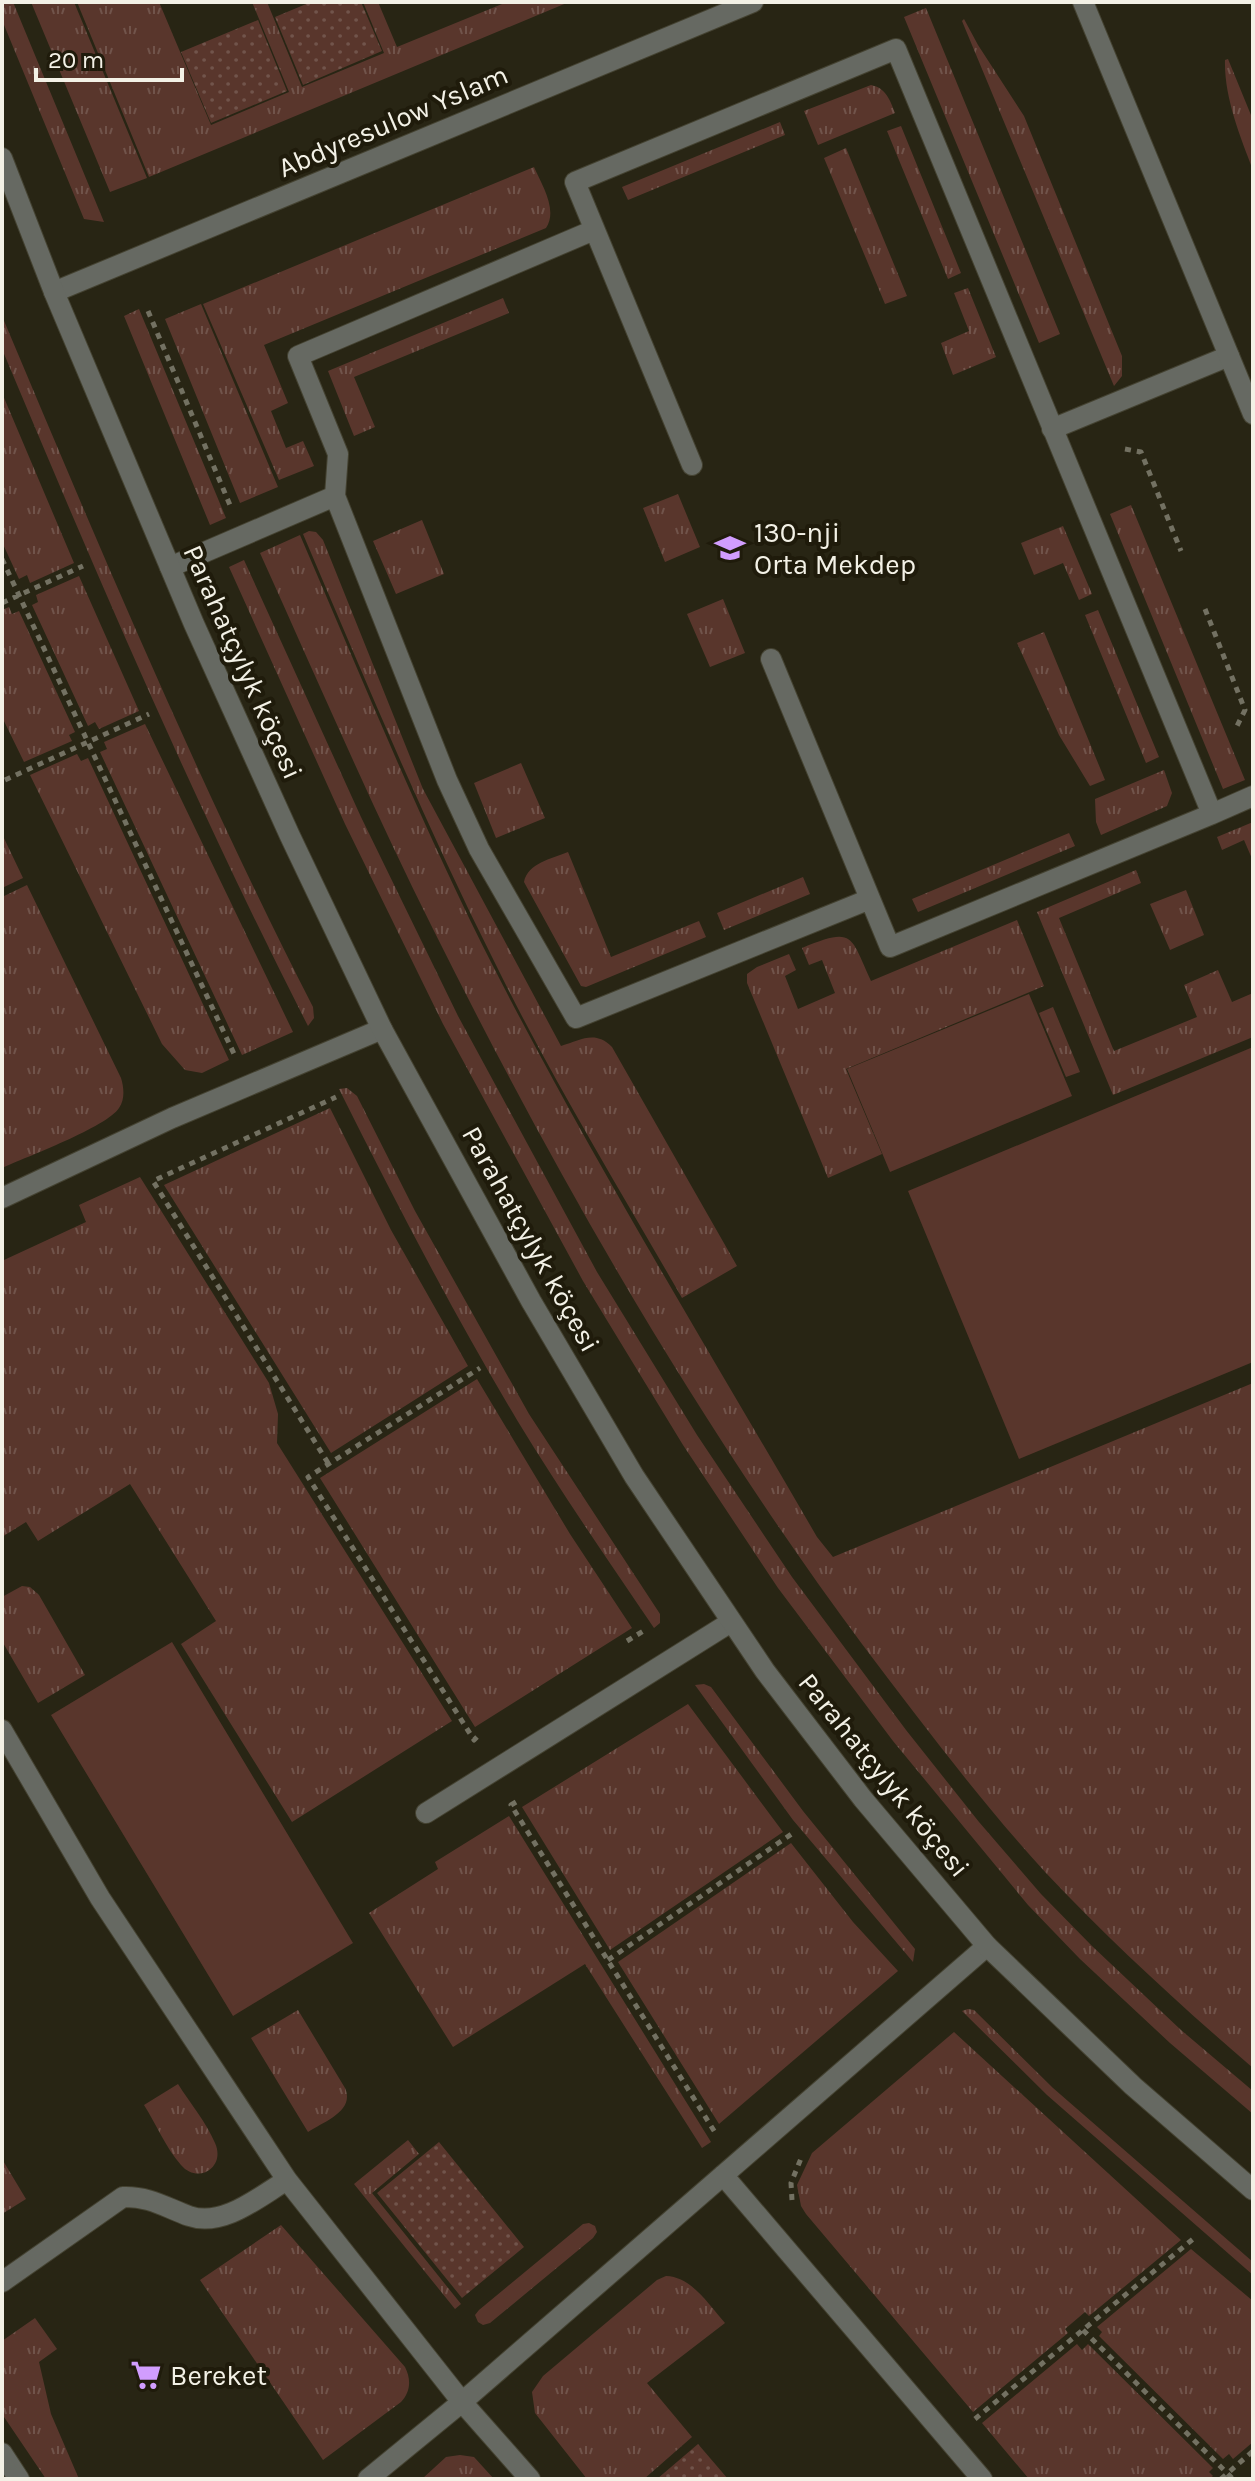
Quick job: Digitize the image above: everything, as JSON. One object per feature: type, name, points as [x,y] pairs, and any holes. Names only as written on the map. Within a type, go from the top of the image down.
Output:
[{"type":"street","name":"Abdyresulow Yslam","points":[[54,292],[753,2]]},
{"type":"street","points":[[1083,2],[1253,414]]},
{"type":"street","points":[[692,465],[575,182],[896,49],[1212,814]]},
{"type":"street","name":"Parahatçylyk köçesi","points":[[4,166],[170,567],[290,836],[382,1029],[531,1301],[634,1476],[765,1671],[863,1799],[987,1946],[1133,2086],[1253,2190]]},
{"type":"street","points":[[594,230],[298,356],[338,454],[335,496],[447,780],[479,849],[576,1018],[870,899]]},
{"type":"street","points":[[1052,429],[1229,356]]},
{"type":"street","points":[[170,567],[335,496]]},
{"type":"street","points":[[771,659],[890,947],[1253,796]]},
{"type":"street","points":[[2,1198],[172,1118],[382,1029]]},
{"type":"street","points":[[426,1813],[731,1622]]},
{"type":"street","points":[[2,1730],[100,1898],[287,2180],[462,2402],[530,2479]]},
{"type":"street","points":[[368,2479],[462,2402],[987,1946]]},
{"type":"street","points":[[723,2175],[982,2479]]},
{"type":"street","points":[[2,2282],[123,2197],[138,2196],[192,2217],[210,2217],[238,2210],[287,2180]]},
{"type":"street","points":[[2,2453],[19,2479]]},
{"type":"path","points":[[148,311],[232,509]]},
{"type":"path","points":[[1125,449],[1141,452],[1181,551]]},
{"type":"path","points":[[2,559],[249,1086]]},
{"type":"path","points":[[2,603],[83,566]]},
{"type":"path","points":[[1205,609],[1245,710],[1237,726]]},
{"type":"path","points":[[5,780],[149,714]]},
{"type":"path","points":[[328,1463],[153,1181],[336,1097]]},
{"type":"path","points":[[480,1368],[308,1477],[474,1740],[487,1731]]},
{"type":"path","points":[[618,1647],[645,1630]]},
{"type":"path","points":[[524,1797],[511,1805],[717,2137],[729,2127]]},
{"type":"path","points":[[608,1960],[793,1833]]},
{"type":"path","points":[[794,2207],[791,2183],[808,2148]]},
{"type":"path","points":[[971,2422],[1193,2239]]},
{"type":"path","points":[[1083,2330],[1233,2479]]},
{"type":"path","points":[[1221,2479],[1253,2451]]},
{"type":"green space","points":[[2,2],[13,2],[104,222],[84,219],[2,20]]},
{"type":"green space","points":[[31,2],[74,2],[147,178],[110,192]]},
{"type":"green space","points":[[77,2],[159,2],[211,125],[289,92],[252,2],[267,2],[302,87],[384,53],[363,2],[378,2],[397,47],[507,2],[569,2],[149,177]]},
{"type":"green space","points":[[311,2],[361,2],[382,51],[303,85],[275,17]]},
{"type":"green space","points":[[926,8],[1060,334],[1039,343],[904,17]]},
{"type":"green space","points":[[964,19],[1024,116],[1122,356],[1122,376],[1114,386],[962,21]]},
{"type":"green space","points":[[258,20],[287,91],[211,123],[181,52]]},
{"type":"green space","points":[[1228,59],[1253,120],[1253,170],[1230,102],[1225,74],[1225,60]]},
{"type":"green space","points":[[871,85],[884,92],[895,113],[818,145],[804,111]]},
{"type":"green space","points":[[780,122],[785,135],[628,200],[622,187]]},
{"type":"green space","points":[[901,126],[961,273],[948,279],[887,131]]},
{"type":"green space","points":[[846,148],[907,296],[885,304],[824,158]]},
{"type":"green space","points":[[534,167],[550,206],[546,228],[264,345],[288,403],[271,411],[286,448],[303,441],[314,466],[279,480],[203,304]]},
{"type":"green space","points":[[968,288],[996,357],[953,375],[941,343],[969,331],[954,293]]},
{"type":"green space","points":[[503,298],[509,313],[354,377],[375,427],[354,436],[328,371]]},
{"type":"green space","points":[[201,304],[278,487],[240,503],[165,319]]},
{"type":"green space","points":[[139,309],[226,518],[210,525],[124,316]]},
{"type":"green space","points":[[2,316],[190,751],[313,1007],[314,1018],[308,1026],[187,775],[74,520],[2,349]]},
{"type":"green space","points":[[2,393],[74,563],[30,583],[27,575],[19,579],[2,542]]},
{"type":"green space","points":[[678,494],[700,547],[665,562],[643,508]]},
{"type":"green space","points":[[1131,505],[1245,780],[1223,789],[1110,514]]},
{"type":"green space","points":[[422,520],[444,574],[396,594],[373,541]]},
{"type":"green space","points":[[1063,526],[1092,594],[1079,600],[1063,563],[1034,575],[1021,543]]},
{"type":"green space","points":[[316,532],[323,540],[423,789],[561,1046],[594,1038],[612,1047],[737,1266],[682,1298],[540,1050],[470,912],[396,751],[303,534]]},
{"type":"green space","points":[[300,535],[418,809],[495,970],[652,1255],[817,1537],[833,1557],[1253,1383],[1253,2068],[1096,1924],[998,1818],[862,1644],[742,1473],[686,1385],[579,1206],[480,1022],[345,742],[260,553]]},
{"type":"green space","points":[[244,560],[361,817],[458,1016],[597,1272],[697,1435],[792,1577],[979,1822],[1041,1894],[1092,1946],[1181,2030],[1253,2091],[1253,2114],[1170,2043],[1080,1959],[1028,1905],[893,1741],[778,1588],[683,1445],[583,1281],[443,1024],[345,824],[229,567]]},
{"type":"green space","points":[[79,576],[139,711],[99,729],[95,722],[88,726],[32,605],[38,602],[36,595]]},
{"type":"green space","points":[[723,599],[745,653],[710,667],[687,614]]},
{"type":"green space","points":[[9,607],[12,614],[19,611],[75,732],[69,735],[72,741],[24,762],[2,717],[2,610]]},
{"type":"green space","points":[[1098,610],[1159,757],[1146,763],[1085,615]]},
{"type":"green space","points":[[1044,632],[1105,780],[1090,786],[1059,735],[1017,643]]},
{"type":"green space","points":[[145,724],[293,1032],[242,1055],[100,752],[107,749],[104,742]]},
{"type":"green space","points":[[77,754],[81,761],[88,758],[229,1060],[202,1073],[185,1070],[162,1044],[30,775]]},
{"type":"green space","points":[[521,763],[545,818],[496,838],[474,783]]},
{"type":"green space","points":[[1164,770],[1172,793],[1167,806],[1101,835],[1096,822],[1095,799]]},
{"type":"green space","points":[[1253,822],[1253,861],[1244,840],[1222,850],[1217,837]]},
{"type":"green space","points":[[1069,833],[1075,846],[918,912],[912,899]]},
{"type":"green space","points":[[2,834],[23,878],[2,888]]},
{"type":"green space","points":[[568,852],[611,957],[699,921],[706,937],[586,987],[581,986],[524,882],[535,866]]},
{"type":"green space","points":[[1136,870],[1141,883],[1059,918],[1114,1051],[1197,1017],[1184,985],[1218,970],[1232,1002],[1253,993],[1253,1037],[1113,1095],[1037,912]]},
{"type":"green space","points":[[803,877],[810,894],[724,930],[717,913]]},
{"type":"green space","points":[[27,885],[121,1078],[123,1098],[112,1116],[99,1124],[2,1168],[2,897]]},
{"type":"green space","points":[[1186,890],[1204,935],[1170,950],[1150,904]]},
{"type":"green space","points":[[1017,920],[1044,986],[846,1069],[882,1154],[828,1178],[747,983],[747,974],[789,954],[796,970],[785,976],[798,1009],[835,993],[822,960],[809,965],[802,948],[819,941],[842,937],[848,939],[859,954],[871,981]]},
{"type":"green space","points":[[1029,994],[1072,1096],[890,1172],[847,1069]]},
{"type":"green space","points":[[1053,1007],[1080,1072],[1066,1077],[1039,1013]]},
{"type":"green space","points":[[1253,1047],[1253,1362],[1019,1459],[908,1191]]},
{"type":"green space","points":[[347,1088],[357,1096],[415,1211],[529,1414],[660,1614],[660,1623],[654,1628],[550,1473],[470,1339],[339,1089]]},
{"type":"green space","points":[[330,1108],[391,1230],[468,1366],[331,1453],[164,1185]]},
{"type":"green space","points":[[140,1177],[269,1383],[278,1414],[277,1443],[452,1721],[292,1822],[181,1644],[216,1621],[130,1484],[38,1541],[26,1522],[2,1537],[2,1257],[4,1260],[86,1222],[79,1205]]},
{"type":"green space","points":[[477,1379],[570,1534],[632,1628],[475,1727],[320,1478]]},
{"type":"green space","points":[[22,1586],[30,1587],[39,1595],[85,1675],[38,1703],[2,1641],[2,1597]]},
{"type":"green space","points":[[172,1642],[353,1943],[233,2016],[51,1715]]},
{"type":"green space","points":[[695,1685],[711,1687],[803,1811],[915,1949],[913,1962],[793,1820]]},
{"type":"green space","points":[[688,1704],[783,1832],[610,1950],[522,1807]]},
{"type":"green space","points":[[509,1816],[711,2142],[702,2148],[585,1964],[453,2047],[369,1913],[438,1869],[435,1862]]},
{"type":"green space","points":[[791,1843],[853,1922],[898,1971],[719,2124],[618,1962]]},
{"type":"green space","points":[[298,2010],[347,2096],[346,2103],[337,2114],[308,2132],[251,2038]]},
{"type":"green space","points":[[974,2010],[1053,2088],[1253,2262],[1253,2275],[1047,2095],[962,2011]]},
{"type":"green space","points":[[954,2032],[1181,2240],[1089,2316],[1085,2312],[1065,2329],[1068,2333],[973,2412],[806,2214],[801,2206],[797,2185],[812,2153]]},
{"type":"green space","points":[[178,2084],[215,2143],[217,2159],[214,2166],[202,2173],[188,2171],[181,2165],[144,2105]]},
{"type":"green space","points":[[408,2140],[419,2154],[372,2193],[461,2304],[455,2309],[354,2184]]},
{"type":"green space","points":[[439,2142],[524,2247],[462,2298],[377,2193]]},
{"type":"green space","points":[[2,2159],[26,2199],[2,2214]]},
{"type":"green space","points":[[583,2224],[595,2226],[597,2232],[593,2238],[490,2323],[483,2325],[478,2322],[475,2315],[479,2310]]},
{"type":"green space","points":[[281,2225],[405,2367],[408,2376],[408,2389],[401,2402],[323,2460],[200,2280]]},
{"type":"green space","points":[[1191,2249],[1253,2301],[1253,2442],[1233,2459],[1229,2454],[1223,2459],[1099,2336],[1102,2332],[1097,2327]]},
{"type":"green space","points":[[666,2276],[692,2286],[725,2323],[647,2383],[692,2437],[644,2479],[587,2479],[535,2413],[532,2392],[543,2376],[657,2280]]},
{"type":"green space","points":[[35,2318],[57,2349],[39,2362],[51,2414],[79,2479],[46,2479],[2,2414],[2,2341]]},
{"type":"green space","points":[[1077,2344],[1082,2350],[1088,2344],[1213,2468],[1209,2472],[1213,2476],[1209,2479],[1029,2479],[982,2423]]},
{"type":"green space","points":[[698,2444],[728,2479],[657,2479]]},
{"type":"green space","points":[[446,2457],[474,2457],[494,2479],[422,2479]]},
{"type":"place","name":"130-nji Orta Mekdep","points":[[730,548]]},
{"type":"place","name":"Bereket","points":[[146,2375]]}]
